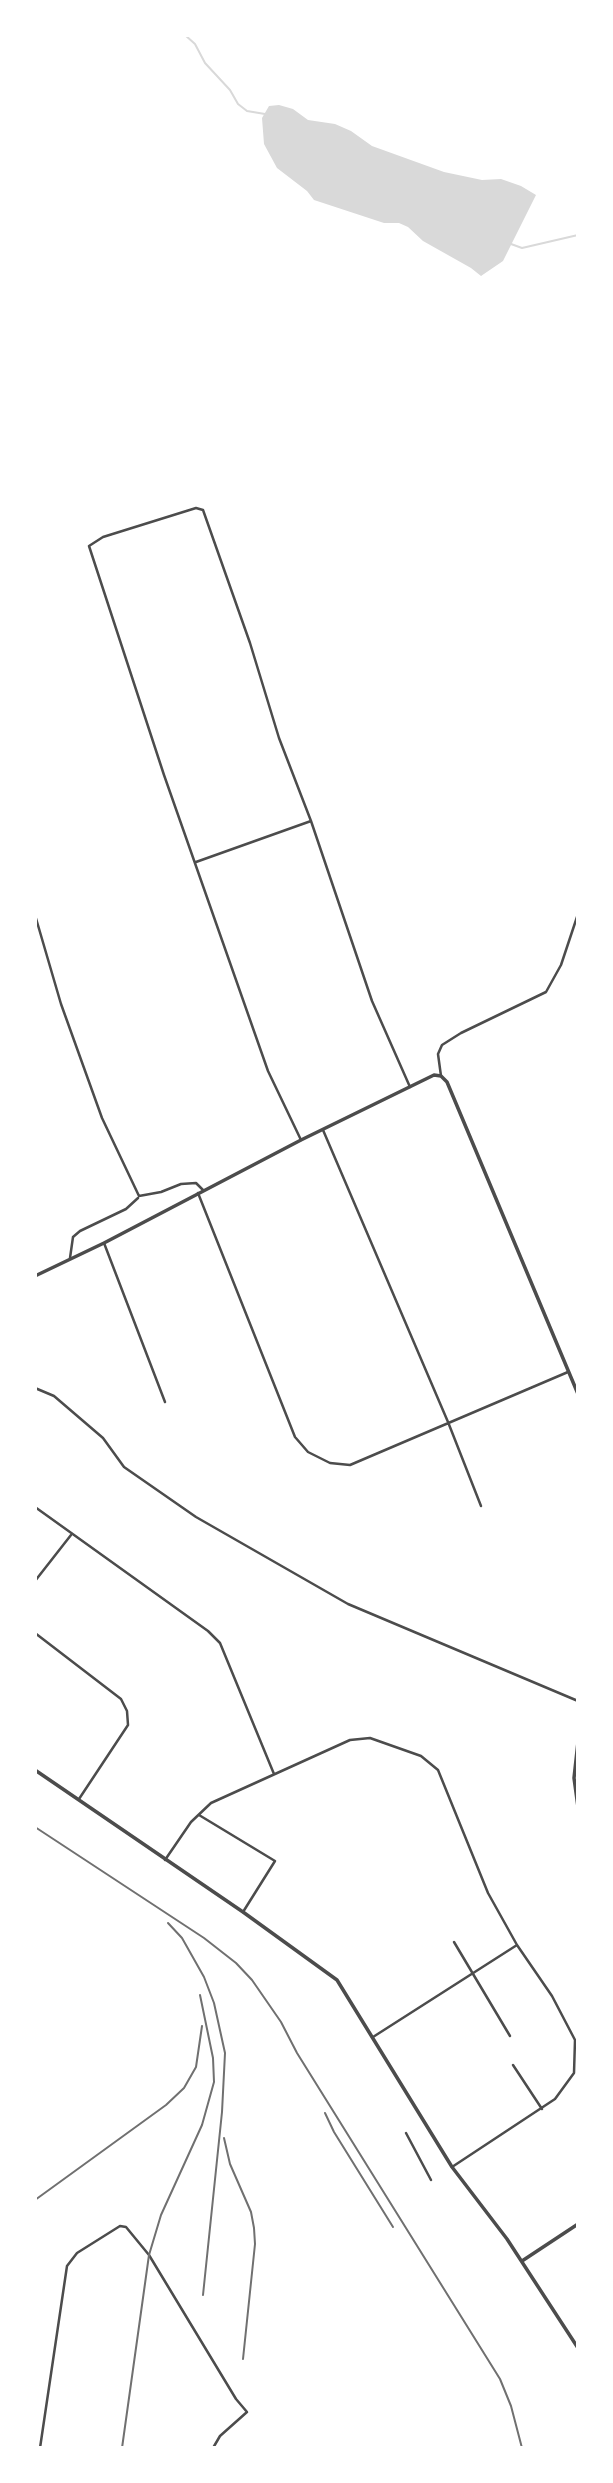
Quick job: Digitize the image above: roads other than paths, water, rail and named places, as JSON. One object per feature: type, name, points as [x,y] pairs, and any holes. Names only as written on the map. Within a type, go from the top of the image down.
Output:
[{"type":"street","points":[[301,1140],[268,1071],[164,775],[89,546],[103,537],[196,508],[203,510],[250,643],[279,738],[311,821],[372,1001],[410,1087]]},
{"type":"street","points":[[196,862],[311,821]]},
{"type":"street","points":[[441,1076],[438,1054],[442,1045],[546,992],[561,965],[578,914]]},
{"type":"street","points":[[35,915],[61,1004],[102,1118],[139,1196]]},
{"type":"street","points":[[35,1276],[301,1140],[434,1075],[441,1076],[447,1082],[578,1394]]},
{"type":"street","points":[[323,1130],[448,1422],[481,1506]]},
{"type":"street","points":[[70,1258],[74,1237],[80,1231],[126,1209],[139,1196],[161,1192],[181,1184],[196,1183],[295,1437],[308,1452],[330,1463],[350,1465],[568,1372]]},
{"type":"street","points":[[104,1243],[165,1402]]},
{"type":"street","points":[[35,1388],[54,1396],[103,1438],[124,1467],[196,1517],[348,1604],[578,1701]]},
{"type":"street","points":[[35,1507],[208,1631],[220,1643],[274,1774]]},
{"type":"street","points":[[35,1581],[71,1535]]},
{"type":"street","points":[[35,1633],[121,1699],[127,1711],[128,1725],[78,1800]]},
{"type":"street","points":[[165,1860],[191,1822],[211,1803],[350,1740],[370,1738],[421,1756],[438,1770],[488,1893],[576,2039],[574,2073],[555,2099],[452,2167]]},
{"type":"street","points":[[578,1742],[574,1778],[578,1807]]},
{"type":"street","points":[[35,1770],[243,1912],[337,1980],[452,2167],[522,2261],[578,2348]]},
{"type":"street","points":[[199,1815],[275,1861],[243,1912]]},
{"type":"street","points":[[454,1942],[510,2036]]},
{"type":"street","points":[[373,2037],[517,1945]]},
{"type":"street","points":[[513,2065],[542,2109]]},
{"type":"street","points":[[406,2133],[431,2180]]},
{"type":"street","points":[[522,2261],[578,2224]]},
{"type":"street","points":[[40,2448],[67,2266],[77,2253],[120,2226],[127,2227],[149,2255],[236,2399],[247,2412],[220,2436],[213,2448]]},
{"type":"waterway","points":[[185,35],[195,44],[205,63],[230,90],[238,104],[247,111],[265,114]]},
{"type":"waterway","points":[[511,244],[522,248],[578,235]]},
{"type":"railway","points":[[35,1827],[204,1938],[236,1963],[252,1980],[281,2022],[297,2053],[500,2379],[511,2406],[522,2448]]},
{"type":"railway","points":[[168,1923],[182,1938],[204,1977],[214,2003],[225,2053],[222,2112],[203,2295]]},
{"type":"railway","points":[[122,2448],[149,2255],[161,2215],[202,2125],[214,2082],[213,2058],[200,1995]]},
{"type":"railway","points":[[35,2200],[166,2105],[184,2088],[196,2067],[202,2026]]},
{"type":"railway","points":[[325,2113],[393,2227]]},
{"type":"railway","points":[[224,2138],[230,2164],[251,2212],[254,2228],[255,2244],[243,2359]]}]
